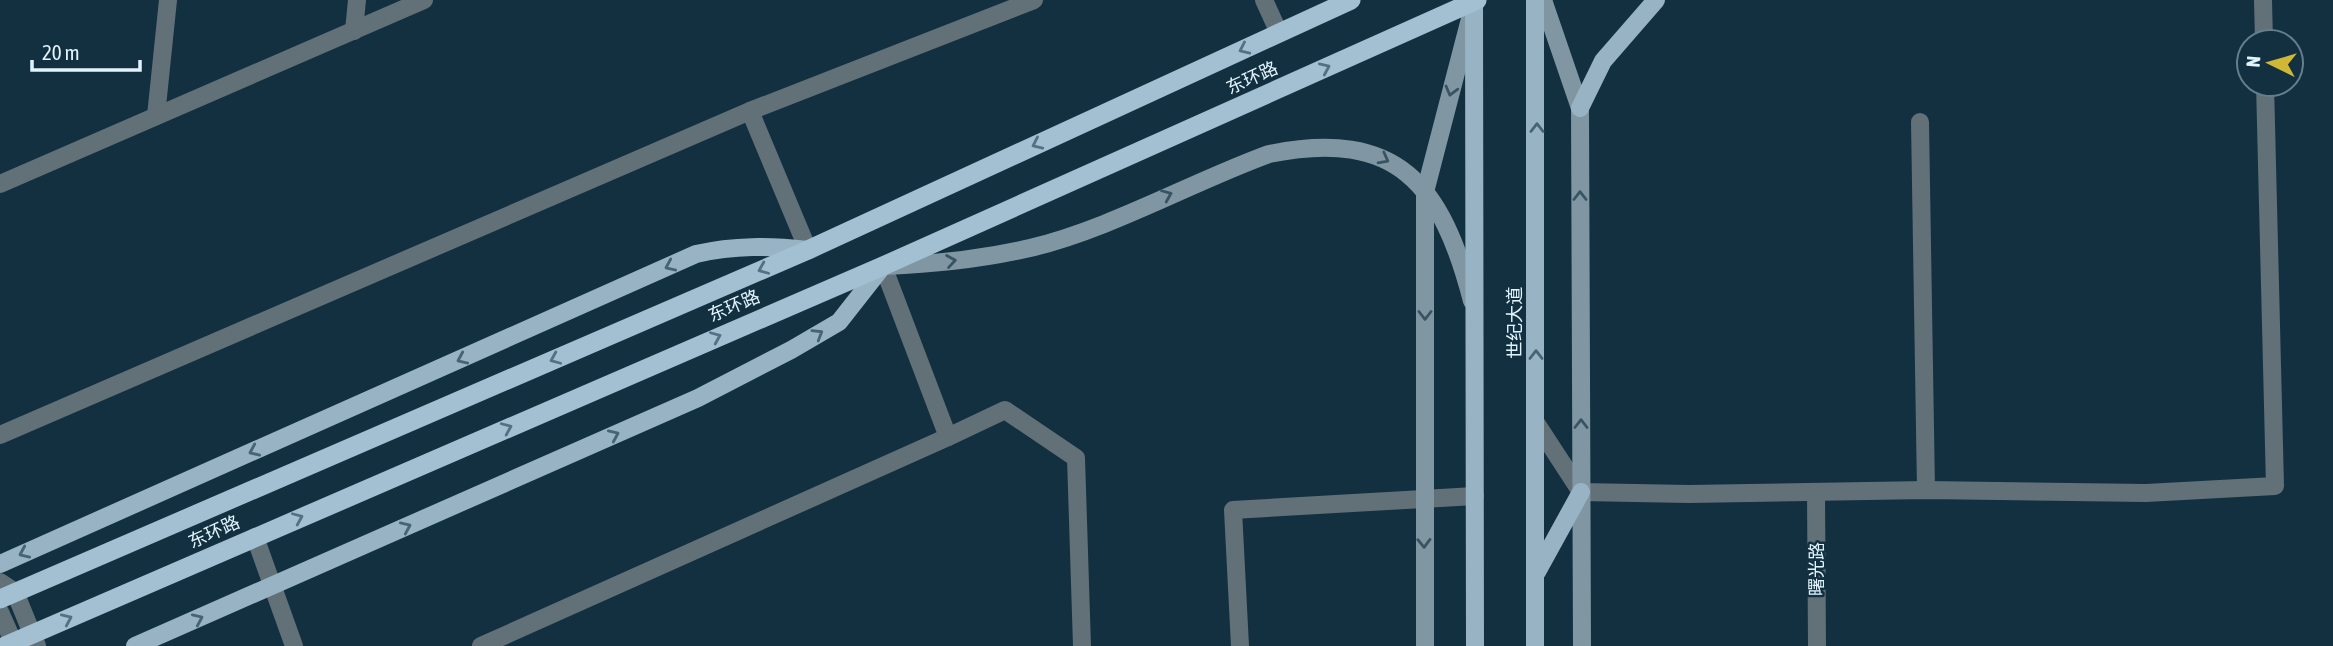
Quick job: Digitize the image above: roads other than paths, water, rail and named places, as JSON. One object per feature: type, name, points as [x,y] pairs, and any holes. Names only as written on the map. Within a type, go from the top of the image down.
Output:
[{"type":"highway","name":"东环路","points":[[5,591],[808,250],[1350,0]]},
{"type":"highway","name":"东环路","points":[[11,645],[35,640],[255,537],[883,266],[1475,0]]},
{"type":"main road","points":[[1426,646],[1425,192],[1475,0]]},
{"type":"main road","points":[[1475,0],[1475,646]]},
{"type":"main road","name":"世纪大道","points":[[1535,0],[1535,646]]},
{"type":"main road","points":[[1543,0],[1580,108],[1582,646]]},
{"type":"main road","points":[[1580,108],[1603,61],[1656,0]]},
{"type":"main road","points":[[135,646],[698,398],[791,350],[839,321],[883,266],[933,264],[1031,248],[1078,233],[1248,161],[1292,149],[1337,147],[1385,157],[1425,192],[1446,223],[1456,246],[1475,314]]},
{"type":"main road","points":[[0,564],[696,254],[728,247],[762,245],[808,250]]},
{"type":"main road","points":[[1535,575],[1581,492]]},
{"type":"street","points":[[156,116],[168,0]]},
{"type":"street","points":[[354,31],[357,0]]},
{"type":"street","points":[[0,184],[424,0]]},
{"type":"street","points":[[0,435],[750,111],[1034,0]]},
{"type":"street","points":[[1264,0],[1279,33]]},
{"type":"street","points":[[2263,0],[2264,28]]},
{"type":"street","points":[[1536,423],[1581,492],[1926,490],[2146,493],[2274,486],[2265,98]]},
{"type":"street","points":[[750,111],[808,250]]},
{"type":"street","points":[[1920,122],[1926,490]]},
{"type":"street","points":[[883,266],[947,437]]},
{"type":"street","points":[[481,646],[1004,410],[1076,458],[1082,646]]},
{"type":"street","name":"曙光路","points":[[1816,492],[1817,646]]},
{"type":"street","points":[[1240,646],[1233,510],[1475,496]]},
{"type":"street","points":[[255,537],[293,646]]},
{"type":"street","points":[[5,591],[35,640]]},
{"type":"street","points":[[0,612],[11,645]]}]
